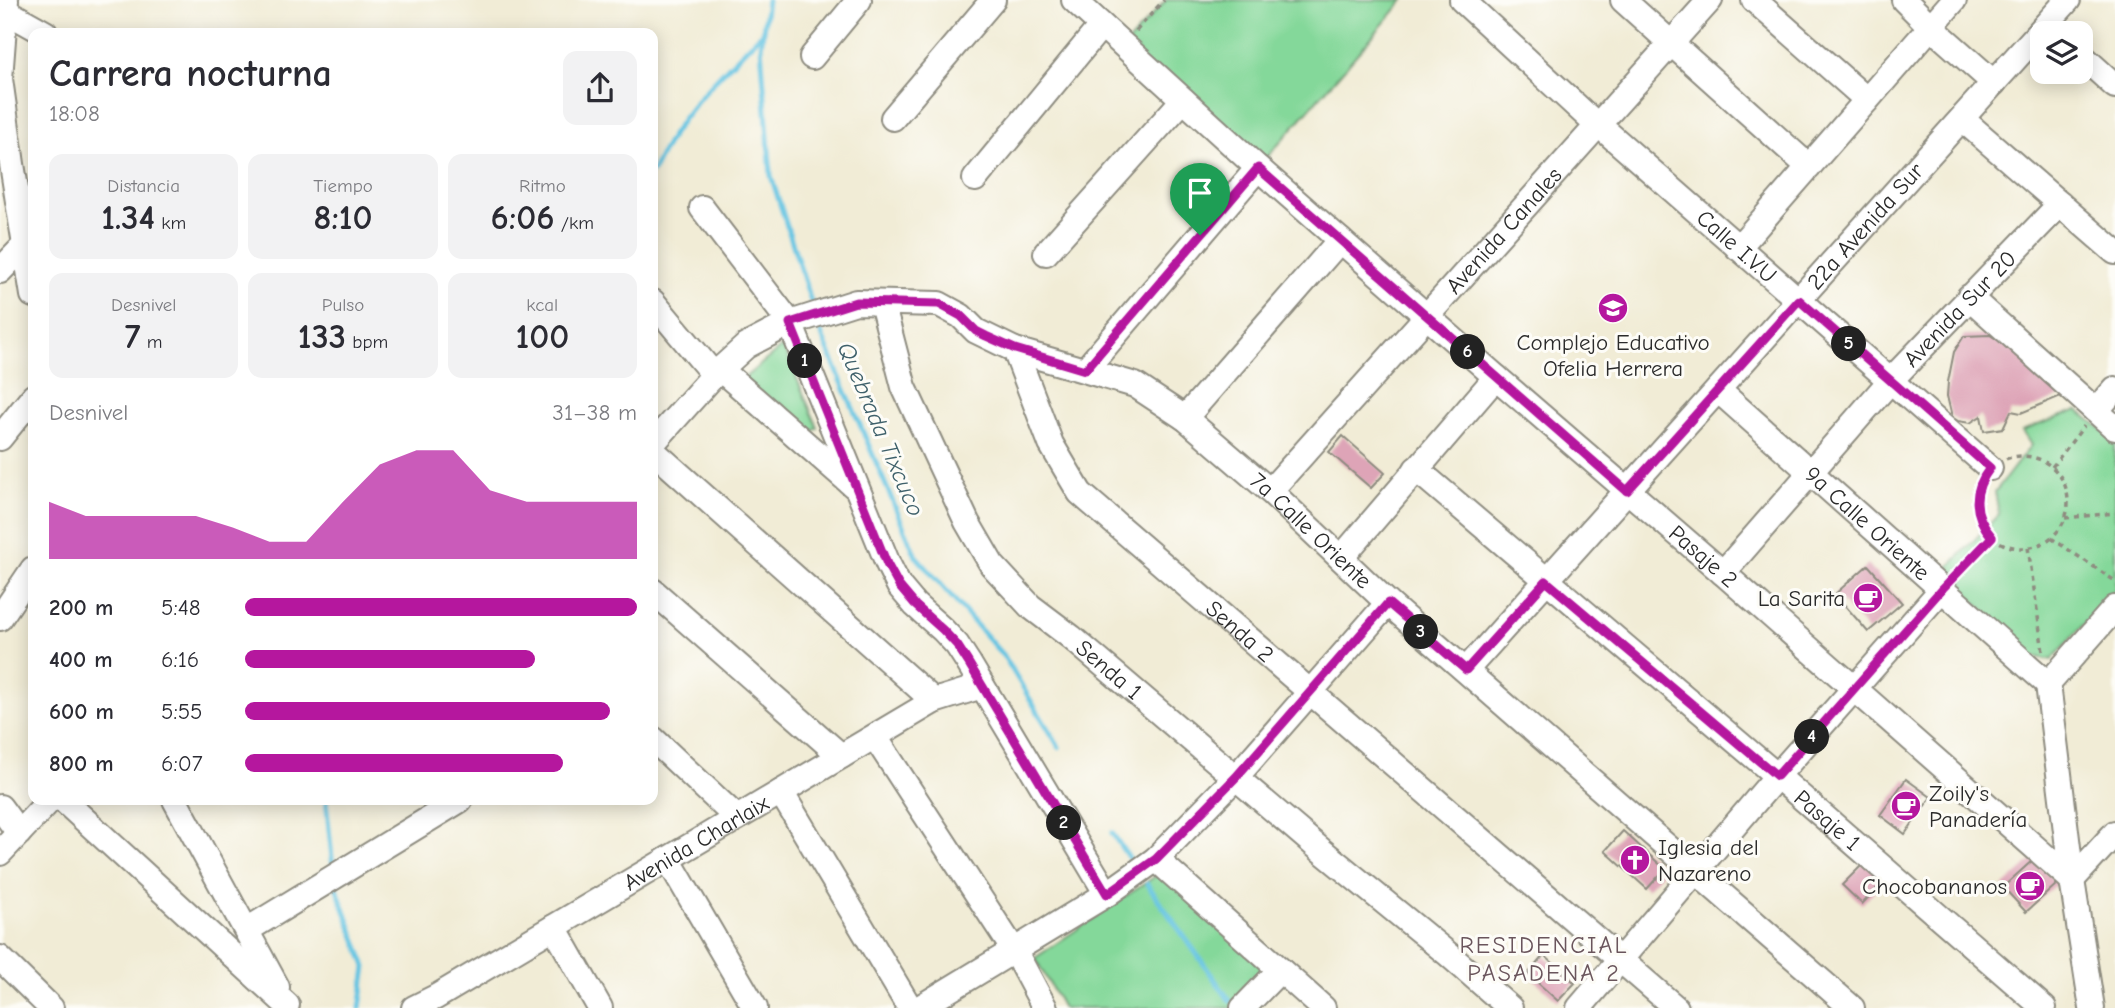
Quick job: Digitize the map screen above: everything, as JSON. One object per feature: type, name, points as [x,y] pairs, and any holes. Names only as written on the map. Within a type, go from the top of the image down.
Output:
[{"type":"street","points":[[812,57],[859,0]]},
{"type":"street","points":[[893,118],[993,0]]},
{"type":"street","points":[[1074,0],[1258,168],[1427,316]]},
{"type":"street","name":"Calle I.V.U","points":[[1462,0],[1604,130],[1990,468]]},
{"type":"street","points":[[1623,0],[1809,167]]},
{"type":"street","name":"Avenida Canales","points":[[1270,491],[1427,316],[1604,130],[1671,44],[1710,0]]},
{"type":"street","points":[[1754,0],[1867,100]]},
{"type":"street","points":[[1902,0],[1994,83]]},
{"type":"street","points":[[1738,248],[1954,0]]},
{"type":"street","name":"22a Avenida Sur","points":[[2056,21],[2068,0]]},
{"type":"street","points":[[5,5],[38,28]]},
{"type":"street","points":[[5,5],[0,79],[28,267]]},
{"type":"street","points":[[975,179],[1101,26]]},
{"type":"street","name":"22a Avenida Sur","points":[[1466,670],[1994,83],[2030,49]]},
{"type":"street","points":[[2093,66],[2115,86]]},
{"type":"street","points":[[1046,253],[1183,100]]},
{"type":"street","points":[[1962,119],[2115,252]]},
{"type":"street","points":[[1085,370],[1258,168]]},
{"type":"street","name":"Avenida Sur 20","points":[[1723,573],[1890,381],[2060,204]]},
{"type":"street","points":[[702,208],[806,318],[857,489],[887,564],[899,586],[915,605],[957,645],[1107,894]]},
{"type":"street","points":[[1185,418],[1340,240]]},
{"type":"street","points":[[0,271],[24,245]]},
{"type":"street","points":[[1969,297],[2115,428]]},
{"type":"street","name":"7a Calle Oriente","points":[[658,437],[717,372],[746,346],[806,318],[856,302],[939,304],[961,316],[976,331],[1015,349],[1135,385],[1185,418],[1270,491],[1388,603],[1852,1008]]},
{"type":"street","name":"Senda 1","points":[[882,303],[904,387],[967,522],[992,565],[1030,606],[1071,637],[1510,1008]]},
{"type":"street","points":[[658,307],[717,372],[857,489]]},
{"type":"street","name":"Pasaje 2","points":[[1427,316],[2072,880]]},
{"type":"street","name":"Senda 2","points":[[1015,349],[1051,444],[1080,493],[1676,1008]]},
{"type":"street","points":[[1341,558],[1496,377]]},
{"type":"street","points":[[2096,411],[2115,389]]},
{"type":"street","name":"9a Calle Oriente","points":[[1718,390],[2048,684]]},
{"type":"street","points":[[0,438],[28,403]]},
{"type":"street","points":[[658,456],[934,701]]},
{"type":"street","name":"Pasaje 1","points":[[1416,469],[1777,776],[2044,1008]]},
{"type":"street","points":[[0,618],[28,576]]},
{"type":"street","points":[[1578,1008],[1942,589]]},
{"type":"street","points":[[658,596],[841,756]]},
{"type":"street","points":[[919,1008],[1015,952],[1107,894],[1156,859],[1236,777],[1388,603]]},
{"type":"street","points":[[2092,1008],[2072,880],[2048,684],[2115,608]]},
{"type":"street","name":"Avenida Charlaix","points":[[431,1004],[554,927],[934,701],[982,686]]},
{"type":"street","points":[[875,737],[1015,952],[1045,1008]]},
{"type":"street","points":[[658,744],[737,818]]},
{"type":"street","points":[[781,792],[910,1008]]},
{"type":"street","points":[[0,853],[45,805]]},
{"type":"street","points":[[68,805],[288,1006]]},
{"type":"street","points":[[178,805],[288,1006]]},
{"type":"street","points":[[247,930],[452,805]]},
{"type":"street","points":[[0,807],[19,833]]},
{"type":"street","points":[[2072,880],[2115,833]]},
{"type":"street","points":[[668,859],[755,1008]]},
{"type":"street","points":[[1156,859],[1323,1008]]},
{"type":"street","points":[[554,927],[600,1008]]},
{"type":"street","points":[[0,958],[51,1008]]},
{"type":"street","points":[[1243,1008],[1280,970]]},
{"type":"path","points":[[1123,45],[1164,0]]},
{"type":"path","points":[[2052,467],[2096,411]]},
{"type":"path","points":[[2014,456],[2040,459],[2052,467],[2061,477],[2068,505],[2059,529],[2051,538],[2028,547],[2003,544],[1992,537],[1978,516],[1976,503],[1977,490],[1990,468],[2001,460],[2014,456]]},
{"type":"path","points":[[2065,518],[2115,513]]},
{"type":"path","points":[[1942,589],[1992,537]]},
{"type":"path","points":[[2051,538],[2115,581]]},
{"type":"path","points":[[2028,547],[2048,684]]},
{"type":"green space","points":[[1166,0],[1404,0],[1258,168],[1122,49]]},
{"type":"green space","points":[[783,346],[818,428],[807,436],[738,383]]},
{"type":"green space","points":[[2078,410],[2115,440],[2115,589],[2052,660],[2032,656],[1944,572],[1999,514],[1995,492],[2031,445],[2022,431]]},
{"type":"green space","points":[[1160,873],[1268,970],[1231,1008],[1063,1008],[1035,958]]},
{"type":"building","points":[[1990,335],[2016,352],[2061,396],[2021,413],[2011,411],[2003,428],[1984,431],[1981,416],[1970,423],[1952,417],[1947,396],[1954,352],[1964,336]]},
{"type":"building","points":[[1343,436],[1385,473],[1371,488],[1329,452]]},
{"type":"building","name":"La Sarita","points":[[1868,565],[1902,603],[1868,632],[1835,594]]},
{"type":"building","name":"Zoily's Panadería","points":[[1906,779],[1931,797],[1905,834],[1880,815]]},
{"type":"building","name":"Iglesia del Nazareno","points":[[1623,831],[1665,869],[1647,889],[1605,851]]},
{"type":"building","name":"Chocobananos","points":[[2034,859],[2057,884],[2026,912],[2003,887]]},
{"type":"building","points":[[1865,862],[1884,881],[1862,904],[1842,885]]},
{"type":"building","points":[[1544,955],[1575,983],[1558,1001],[1528,974]]},
{"type":"waterway","name":"Quebrada Tixcuco","points":[[767,0],[761,47],[771,176],[813,308]]},
{"type":"waterway","points":[[658,160],[687,113],[715,80],[763,32]]},
{"type":"waterway","name":"Quebrada Tixcuco","points":[[817,321],[916,556],[1005,658],[1059,747]]},
{"type":"waterway","points":[[327,805],[333,868]]},
{"type":"waterway","name":"Quebrada Tixcuco","points":[[1112,833],[1130,860]]},
{"type":"waterway","points":[[335,884],[366,967],[360,1008]]},
{"type":"waterway","name":"Quebrada Tixcuco","points":[[1147,884],[1230,1001]]},
{"type":"place","name":"Complejo Educativo Ofelia Herrera","points":[[1613,308]]},
{"type":"place","name":"La Sarita","points":[[1868,598]]},
{"type":"place","name":"Zoily's Panadería","points":[[1906,806]]},
{"type":"place","name":"Iglesia del Nazareno","points":[[1635,860]]},
{"type":"place","name":"Chocobananos","points":[[2030,886]]},
{"type":"district","name":"RESIDENCIAL PASADENA 2","points":[[1544,959]]},
{"type":"route","points":[[1258,168],[1627,491],[1799,300],[1990,468],[1977,490],[1976,503],[1978,516],[1992,537],[1942,589],[1777,776],[1546,581],[1466,670],[1388,603],[1236,777],[1156,859],[1107,894],[957,645],[899,586],[887,564],[790,323],[856,302],[939,304],[961,316],[976,331],[986,336],[1015,349],[1085,370],[1200,235],[1258,168]]}]
